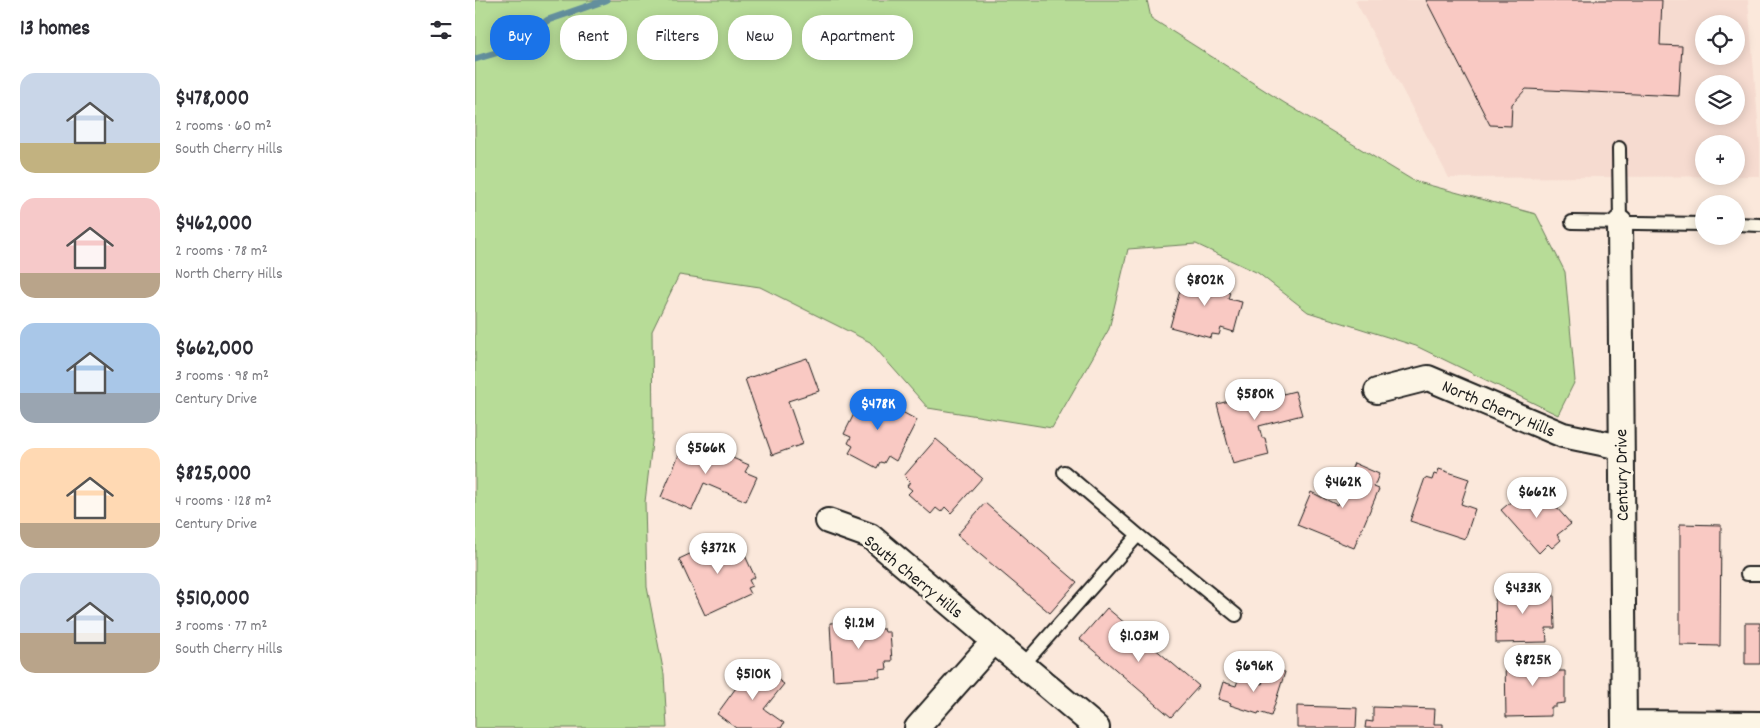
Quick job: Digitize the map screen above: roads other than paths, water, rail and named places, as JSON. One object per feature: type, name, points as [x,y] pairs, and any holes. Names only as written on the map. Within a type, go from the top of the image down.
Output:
[{"type":"street","name":"Century Drive","points":[[1620,223],[1624,725]]},
{"type":"street","name":"North Cherry Hills","points":[[1377,391],[1428,378],[1563,436],[1621,447]]},
{"type":"street","name":"South Cherry Hills","points":[[828,521],[870,536],[1097,728]]},
{"type":"street","points":[[917,728],[994,641]]},
{"type":"street","points":[[1624,725],[1760,724]]},
{"type":"lane","points":[[1619,148],[1620,223]]},
{"type":"lane","points":[[1572,222],[1695,224]]},
{"type":"lane","points":[[1745,224],[1760,225]]},
{"type":"lane","points":[[1064,472],[1138,536],[1236,615]]},
{"type":"lane","points":[[1023,665],[1138,536]]},
{"type":"waterway","points":[[475,59],[506,50],[548,20],[606,0]]}]
